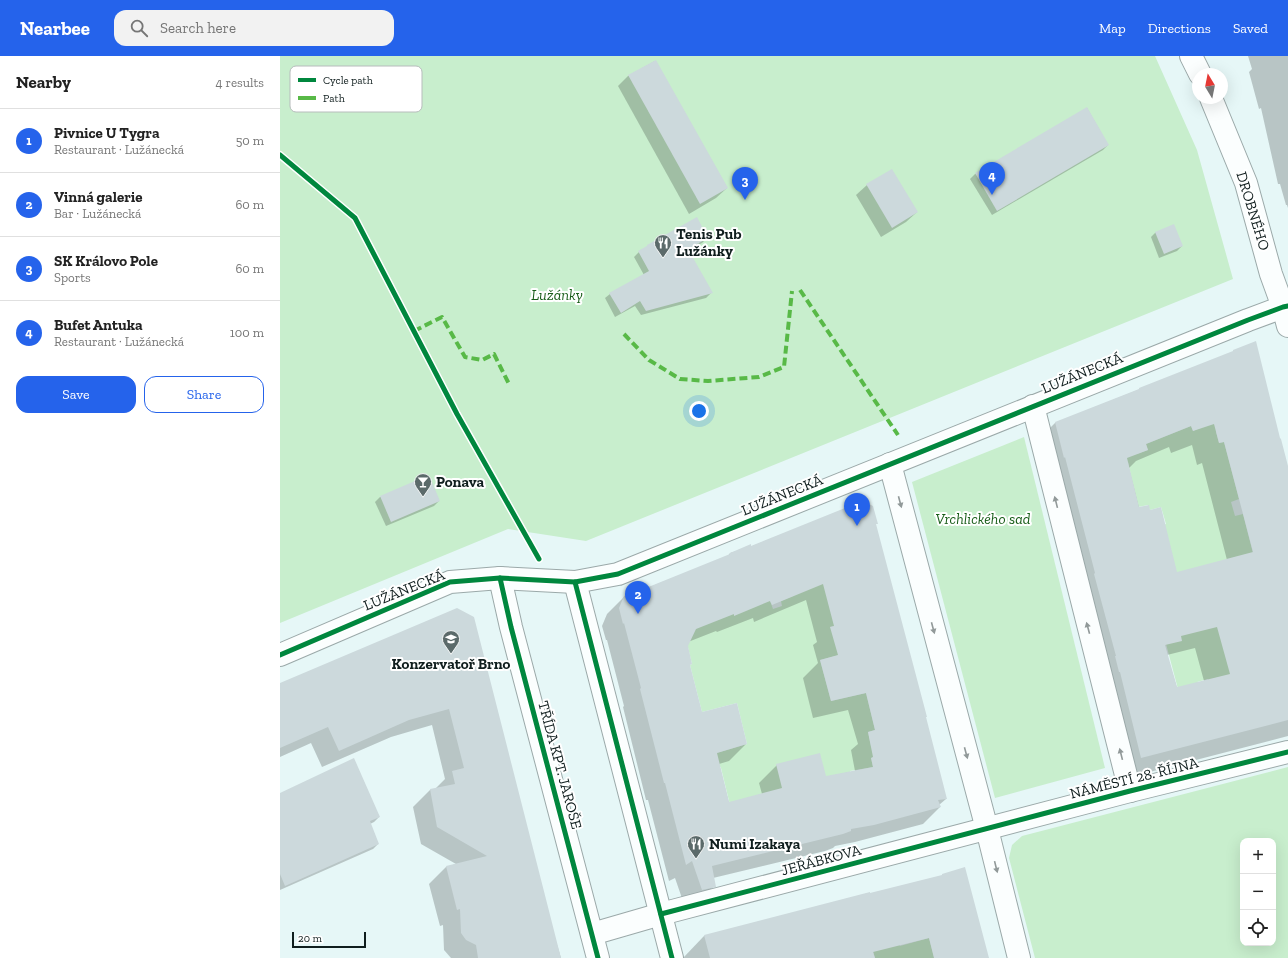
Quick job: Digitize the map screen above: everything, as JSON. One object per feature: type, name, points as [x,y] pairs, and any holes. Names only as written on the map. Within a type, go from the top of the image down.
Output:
[{"type":"street","points":[[1191,56],[1197,68]]},
{"type":"street","name":"DROBNÉHO","points":[[1214,104],[1246,183],[1271,274],[1286,313]]},
{"type":"street","name":"LUŽÁNECKÁ","points":[[280,655],[450,582],[500,578],[575,582],[618,574],[1032,406],[1286,313]]},
{"type":"street","points":[[1032,406],[1130,791]]},
{"type":"street","points":[[890,464],[987,829],[1019,958]]},
{"type":"street","name":"TŘÍDA KPT. JAROŠE","points":[[500,578],[511,627],[598,958]]},
{"type":"street","points":[[575,582],[672,958]]},
{"type":"street","name":"NÁMĚSTÍ 28. ŘÍJNA","points":[[987,829],[1130,791],[1288,752]]},
{"type":"street","name":"JEŘÁBKOVA","points":[[661,914],[987,829]]},
{"type":"street","points":[[592,934],[661,914]]},
{"type":"green space","name":"Lužánky","points":[[280,56],[1155,56],[1197,150],[1233,279],[586,541],[508,529],[280,623]]},
{"type":"green space","points":[[1219,420],[1216,432],[1219,443],[1224,442],[1239,499],[1231,502],[1235,516],[1243,514],[1281,664],[1209,684],[1208,679],[1197,682],[1198,687],[1178,689],[1165,640],[1163,525],[1166,524],[1161,507],[1150,510],[1148,505],[1138,507],[1128,462],[1123,463],[1125,453],[1135,449],[1137,454],[1148,450],[1146,444],[1191,426],[1193,431]]},
{"type":"green space","name":"Vrchlického sad","points":[[1024,437],[1105,768],[995,798],[912,482]]},
{"type":"green space","points":[[836,571],[834,626],[830,627],[855,651],[820,660],[831,701],[866,693],[875,730],[868,732],[871,746],[883,755],[871,758],[873,767],[850,771],[851,775],[730,805],[721,768],[713,754],[747,744],[737,703],[702,712],[690,665],[692,664],[687,643],[695,629],[733,612],[734,615],[769,598],[773,609],[782,606],[781,601],[793,596],[791,590]]},
{"type":"green space","points":[[1288,767],[1288,958],[1035,958],[1009,858],[1012,845],[1022,836]]},
{"type":"green space","points":[[929,938],[934,957],[942,958],[875,958],[872,947],[898,940],[900,946]]},
{"type":"building","points":[[656,60],[728,188],[700,204],[628,75]]},
{"type":"building","points":[[1087,107],[1109,145],[997,211],[975,173]]},
{"type":"building","points":[[892,169],[918,212],[892,228],[866,184]]},
{"type":"building","points":[[697,217],[708,238],[688,249],[713,293],[646,311],[640,301],[621,313],[609,293],[649,271],[638,251]]},
{"type":"building","points":[[1174,224],[1183,246],[1164,254],[1155,232]]},
{"type":"building","points":[[1256,341],[1288,466],[1288,720],[1141,758],[1094,574],[1095,573],[1055,422]],"holes":[[[1214,424],[1219,443],[1224,442],[1253,552],[1177,572],[1161,507],[1150,510],[1149,505],[1139,507],[1127,458],[1148,450],[1146,444],[1191,426],[1193,431]],[[1217,627],[1230,674],[1177,687],[1165,645],[1182,641],[1181,636]]]},
{"type":"building","points":[[429,475],[440,501],[391,522],[380,496]]},
{"type":"building","points":[[861,500],[873,506],[878,524],[876,524],[947,799],[938,800],[941,807],[874,825],[851,829],[851,831],[843,834],[712,866],[716,887],[702,890],[692,861],[686,865],[619,608],[624,596]],"holes":[[[823,584],[834,626],[830,627],[838,655],[820,660],[831,701],[866,693],[875,730],[868,732],[873,757],[871,758],[873,767],[826,776],[820,753],[776,764],[782,788],[729,802],[717,753],[747,744],[737,703],[702,712],[690,665],[692,664],[688,646],[696,629],[734,614],[734,616],[770,601],[772,605]]]},
{"type":"building","points":[[457,608],[474,617],[561,958],[478,958],[476,945],[466,940],[461,933],[460,909],[457,910],[446,866],[487,856],[437,827],[430,789],[455,784],[452,771],[464,768],[449,709],[409,720],[339,751],[328,727],[280,748],[280,683]]},
{"type":"building","points":[[354,758],[380,817],[370,821],[379,844],[285,886],[280,874],[280,793]]},
{"type":"building","points":[[965,867],[989,958],[934,958],[929,938],[873,952],[875,958],[710,958],[704,935],[942,875]]},
{"type":"marked path","points":[[800,290],[898,435]]},
{"type":"marked path","points":[[624,334],[649,360],[680,379],[708,381],[759,377],[784,367],[792,291]]},
{"type":"marked path","points":[[414,331],[442,317],[465,357],[482,360],[494,354],[510,386]]},
{"type":"cycle path","points":[[280,155],[355,218],[457,414],[539,559]]},
{"type":"cycle path","points":[[280,655],[450,582],[500,578],[575,582],[618,574],[1248,320],[1288,306]]},
{"type":"cycle path","points":[[500,578],[511,627],[598,958]]},
{"type":"cycle path","points":[[575,582],[672,958]]},
{"type":"cycle path","points":[[661,914],[1130,791],[1288,752]]},
{"type":"place","name":"Bufet Antuka","points":[[992,195]]},
{"type":"place","name":"SK Královo Pole","points":[[745,200]]},
{"type":"place","name":"Tenis Pub Lužánky","points":[[663,258]]},
{"type":"place","name":"Ponava","points":[[423,497]]},
{"type":"place","name":"Pivnice U Tygra","points":[[857,526]]},
{"type":"place","name":"Vinná galerie","points":[[638,614]]},
{"type":"place","name":"Konzervatoř Brno","points":[[451,654]]},
{"type":"place","name":"Numi Izakaya","points":[[696,859]]}]
